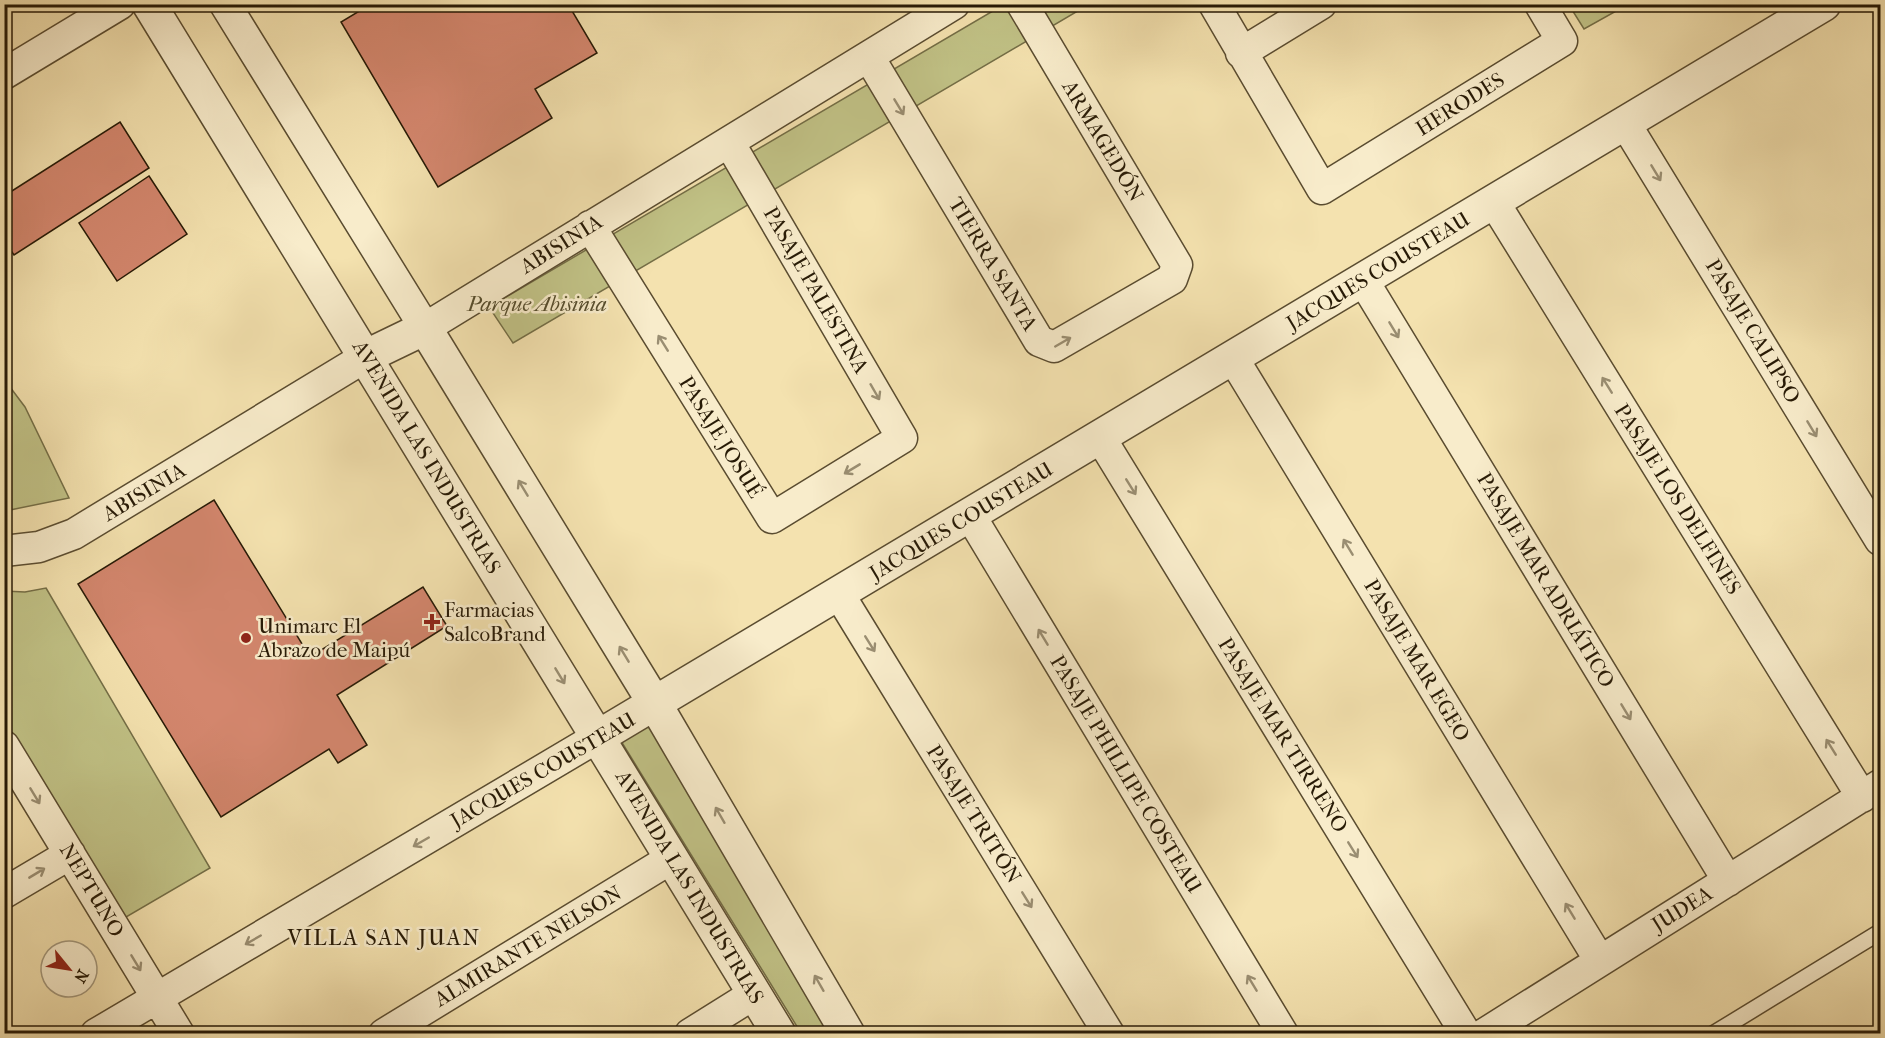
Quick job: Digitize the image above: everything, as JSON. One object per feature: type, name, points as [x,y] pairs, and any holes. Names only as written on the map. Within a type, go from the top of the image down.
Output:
[{"type":"street","points":[[4,74],[120,4]]},
{"type":"street","name":"AVENIDA LAS INDUSTRIAS","points":[[149,4],[367,356],[779,1034]]},
{"type":"street","points":[[225,4],[655,704],[848,1034]]},
{"type":"street","name":"ABISINIA","points":[[4,551],[39,547],[74,534],[367,356],[425,328],[954,4]]},
{"type":"street","name":"ARMAGEDÓN","points":[[1022,4],[1177,265],[1172,279]]},
{"type":"street","points":[[1214,4],[1241,53],[1322,4]]},
{"type":"street","name":"HERODES","points":[[1241,53],[1322,189],[1562,41],[1540,4]]},
{"type":"street","name":"JACQUES COUSTEAU","points":[[96,1034],[655,704],[1824,4]]},
{"type":"street","name":"TIERRA SANTA","points":[[868,57],[1039,342],[1054,347],[1172,279]]},
{"type":"street","name":"PASAJE CALIPSO","points":[[1625,123],[1881,540]]},
{"type":"street","name":"PASAJE PALESTINA","points":[[729,142],[902,438]]},
{"type":"street","name":"PASAJE LOS DELFINES","points":[[1494,202],[1871,791]]},
{"type":"street","name":"PASAJE JOSUÉ","points":[[590,226],[772,518],[902,438]]},
{"type":"street","name":"PASAJE MAR ADRIÁTICO","points":[[1363,280],[1728,881]]},
{"type":"street","name":"PASAJE MAR EGEO","points":[[1233,358],[1600,961]]},
{"type":"street","name":"PASAJE MAR TIRRENO","points":[[1100,438],[1466,1034]]},
{"type":"street","name":"PASAJE PHILLIPE COSTEAU","points":[[970,515],[1282,1034]]},
{"type":"street","name":"PASAJE TRITÓN","points":[[839,594],[1109,1034]]},
{"type":"street","name":"NEPTUNO","points":[[4,746],[179,1034]]},
{"type":"street","name":"JUDEA","points":[[1484,1034],[1871,791]]},
{"type":"street","points":[[4,893],[70,854]]},
{"type":"street","name":"ALMIRANTE NELSON","points":[[384,1034],[672,858]]},
{"type":"street","points":[[690,1034],[754,994]]},
{"type":"lane","points":[[1713,1034],[1881,932]]},
{"type":"green space","name":"Parque Abisinia","points":[[1003,5],[1088,5],[513,343],[489,307]]},
{"type":"green space","points":[[1569,5],[1627,5],[1584,29]]},
{"type":"green space","points":[[4,379],[25,407],[69,498],[5,511]]},
{"type":"green space","points":[[46,588],[210,868],[121,920],[5,723],[4,591],[25,592]]},
{"type":"green space","points":[[649,724],[838,1033],[801,1033],[621,741]]},
{"type":"building","points":[[371,4],[568,4],[597,53],[535,89],[552,118],[438,187],[341,22]]},
{"type":"building","points":[[120,122],[149,168],[14,255],[4,240],[4,196]]},
{"type":"building","points":[[149,176],[187,234],[117,281],[79,223]]},
{"type":"building","points":[[214,500],[310,657],[423,587],[447,626],[337,695],[367,745],[338,763],[329,749],[221,817],[78,584]]},
{"type":"place","name":"Farmacias SalcoBrand","points":[[432,622]]},
{"type":"place","name":"Unimarc El Abrazo de Maipú","points":[[246,638]]},
{"type":"district","name":"VILLA SAN JUAN","points":[[384,938]]}]
